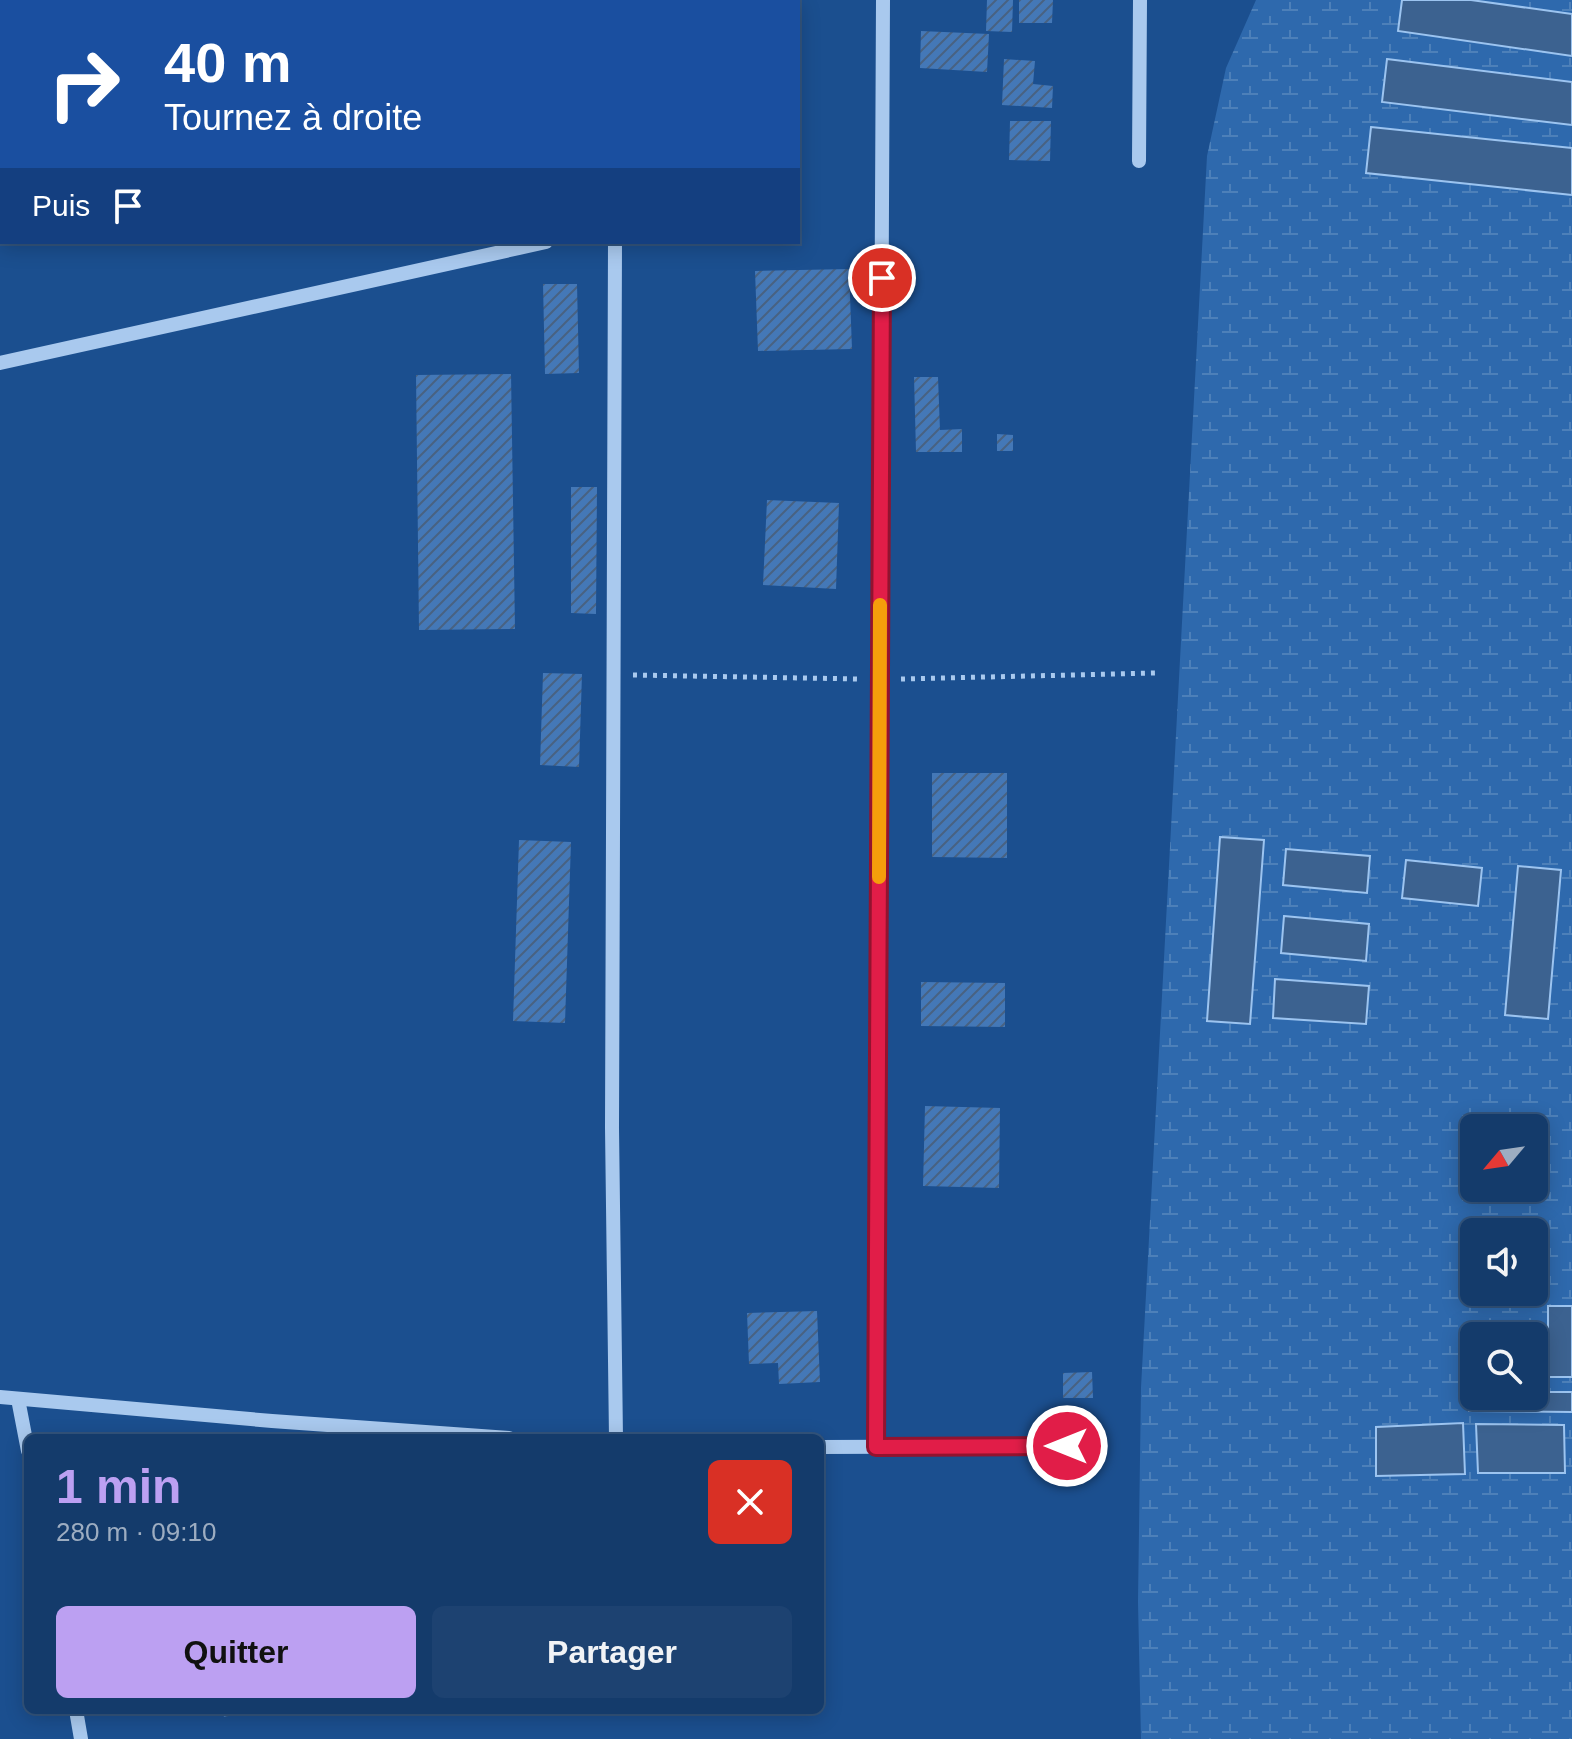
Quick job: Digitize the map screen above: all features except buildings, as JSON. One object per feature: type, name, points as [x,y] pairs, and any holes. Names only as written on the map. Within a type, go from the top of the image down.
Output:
[{"type":"street","points":[[876,1447],[883,0]]},
{"type":"street","points":[[1139,161],[1140,0]]},
{"type":"street","points":[[0,363],[537,244]]},
{"type":"street","points":[[615,244],[612,1128],[616,1434]]},
{"type":"street","points":[[0,1397],[453,1434]]},
{"type":"street","points":[[18,1399],[25,1434]]},
{"type":"street","points":[[824,1447],[1099,1446]]},
{"type":"street","points":[[77,1714],[81,1739]]},
{"type":"green space","points":[[1256,0],[1572,0],[1572,1739],[1141,1739],[1138,1602],[1141,1388],[1207,156],[1226,68]]},
{"type":"shaded area","points":[[1402,0],[1471,0],[1572,14],[1572,56],[1398,31]]},
{"type":"shaded area","points":[[1387,59],[1572,82],[1572,125],[1382,102]]},
{"type":"shaded area","points":[[1371,127],[1572,148],[1572,195],[1366,173]]},
{"type":"shaded area","points":[[1220,837],[1264,840],[1250,1024],[1207,1021]]},
{"type":"shaded area","points":[[1286,849],[1370,856],[1367,893],[1283,885]]},
{"type":"shaded area","points":[[1406,860],[1482,868],[1478,906],[1402,898]]},
{"type":"shaded area","points":[[1518,866],[1561,870],[1548,1019],[1505,1015]]},
{"type":"shaded area","points":[[1284,916],[1369,924],[1366,961],[1281,953]]},
{"type":"shaded area","points":[[1275,979],[1369,986],[1366,1024],[1273,1018]]},
{"type":"shaded area","points":[[1548,1306],[1572,1306],[1572,1377],[1548,1377]]},
{"type":"shaded area","points":[[1548,1392],[1572,1392],[1572,1412],[1469,1411],[1548,1410]]},
{"type":"shaded area","points":[[1463,1423],[1465,1474],[1376,1476],[1376,1427]]},
{"type":"shaded area","points":[[1476,1424],[1564,1425],[1565,1473],[1478,1473]]},
{"type":"slow traffic","points":[[879,877],[880,605]]},
{"type":"route","points":[[882,278],[876,1447],[1067,1446]]}]
